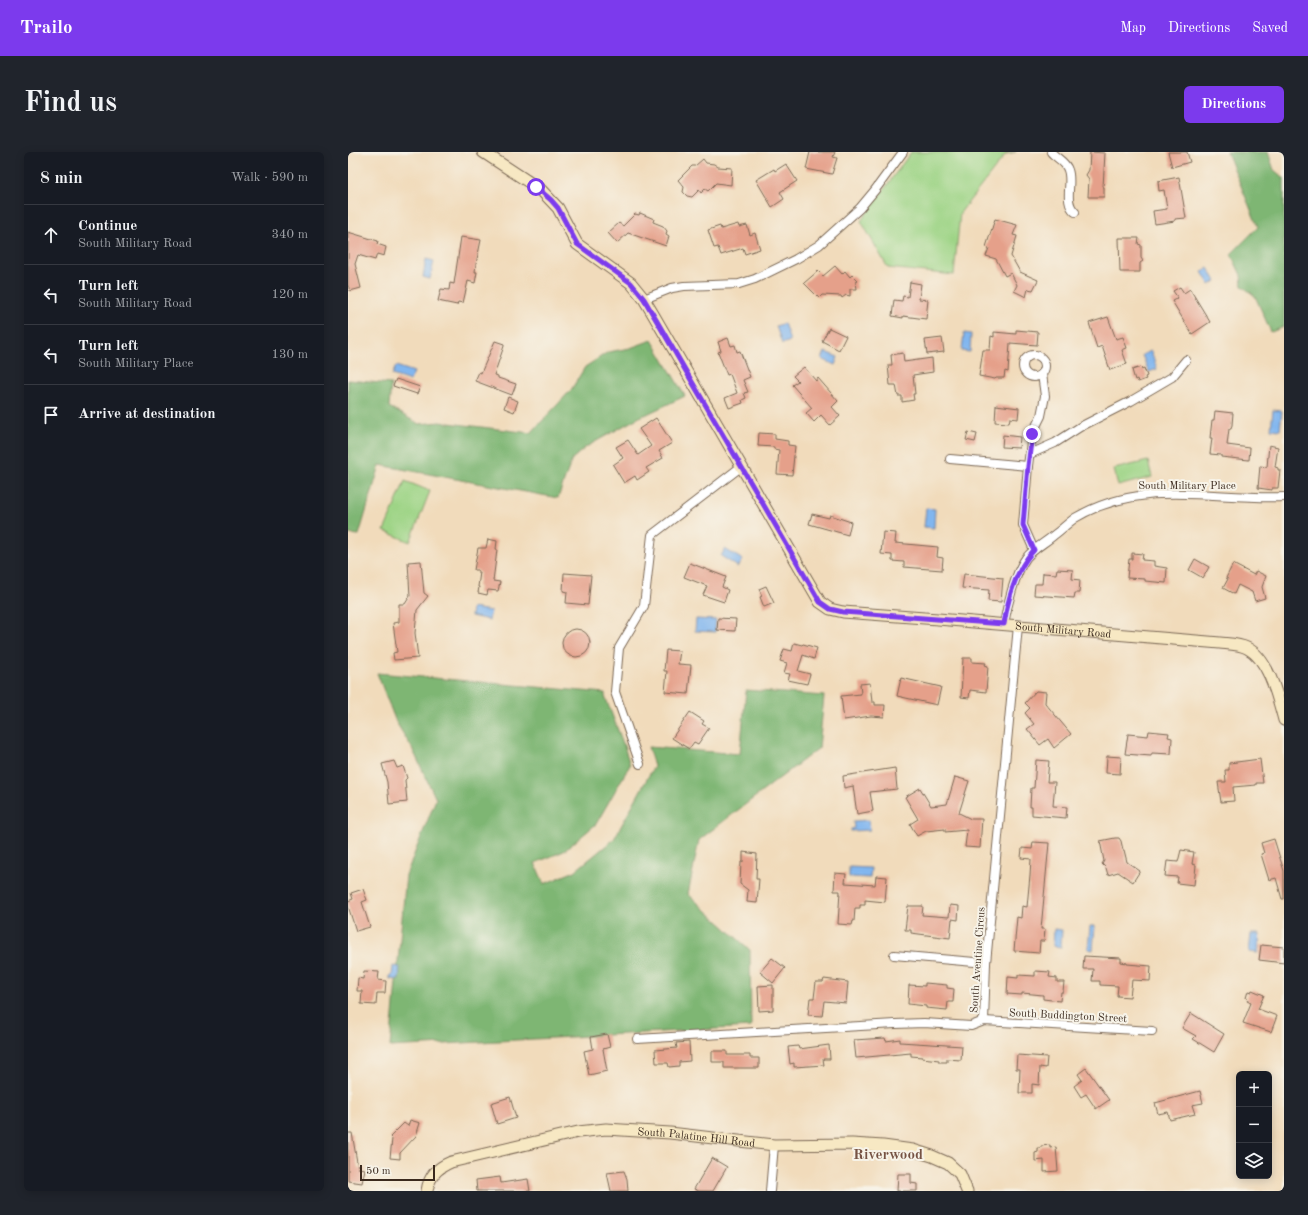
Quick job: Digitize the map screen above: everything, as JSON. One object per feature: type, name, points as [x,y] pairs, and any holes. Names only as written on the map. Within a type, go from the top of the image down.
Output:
[{"type":"street","name":"South Military Road","points":[[483,152],[530,182],[546,195],[558,208],[577,244],[631,283],[644,299],[820,602],[825,606],[843,612],[1004,624],[1241,646],[1252,651],[1264,665],[1272,682],[1284,720]]},
{"type":"street","points":[[644,299],[672,288],[684,286],[739,284],[755,279],[796,259],[819,245],[860,208],[903,152]]},
{"type":"street","points":[[1051,152],[1064,163],[1068,170],[1069,204],[1076,212]]},
{"type":"street","points":[[1030,454],[1131,401],[1172,377],[1186,360]]},
{"type":"street","points":[[1034,550],[1023,525],[1032,434],[1040,416],[1045,396],[1042,374]]},
{"type":"street","points":[[950,459],[1028,466]]},
{"type":"street","points":[[640,764],[615,692],[619,648],[644,606],[652,535],[742,466]]},
{"type":"street","name":"South Military Place","points":[[1004,624],[1006,612],[1018,573],[1026,559],[1034,550],[1075,518],[1127,497],[1148,494],[1191,494],[1284,498]]},
{"type":"street","name":"South Aventine Circus","points":[[638,1039],[895,1024],[924,1023],[971,1026],[984,1021],[986,963],[1018,626]]},
{"type":"street","points":[[894,955],[986,963]]},
{"type":"street","name":"South Buddington Street","points":[[984,1021],[1152,1031]]},
{"type":"street","name":"South Palatine Hill Road","points":[[427,1191],[430,1178],[434,1173],[451,1162],[588,1130],[606,1129],[670,1133],[774,1145],[870,1145],[917,1151],[940,1159],[956,1169],[963,1178],[967,1191]]},
{"type":"street","points":[[770,1191],[774,1145]]},
{"type":"green space","points":[[911,152],[1016,152],[1006,154],[960,213],[954,275],[888,268],[861,221]]},
{"type":"green space","points":[[1227,152],[1268,152],[1274,170],[1284,178],[1284,327],[1271,332],[1255,296],[1242,286],[1241,275],[1231,254],[1258,227]]},
{"type":"green space","points":[[652,340],[685,396],[643,415],[586,447],[572,459],[558,498],[380,465],[359,535],[348,534],[348,380],[391,384],[389,407],[419,424],[440,422],[531,433],[571,390],[585,367],[608,352],[630,348]]},
{"type":"green space","points":[[1148,461],[1152,477],[1118,486],[1114,469]]},
{"type":"green space","points":[[405,481],[430,491],[410,542],[384,531]]},
{"type":"green space","points":[[377,673],[605,693],[630,765],[596,824],[564,851],[535,863],[544,884],[575,871],[614,839],[654,766],[648,747],[740,754],[746,690],[824,696],[819,748],[699,840],[688,894],[750,950],[751,1027],[390,1047],[406,875],[436,799],[412,748],[396,722]]},
{"type":"water","points":[[426,259],[434,261],[430,279],[423,277]]},
{"type":"water","points":[[1208,268],[1216,281],[1210,285],[1202,272]]},
{"type":"water","points":[[784,323],[790,341],[782,344],[776,326]]},
{"type":"water","points":[[964,333],[971,334],[970,352],[962,351]]},
{"type":"water","points":[[1151,351],[1157,369],[1149,372],[1142,355]]},
{"type":"water","points":[[825,352],[838,357],[835,365],[822,359]]},
{"type":"water","points":[[396,366],[414,372],[410,381],[392,375]]},
{"type":"water","points":[[1273,410],[1282,411],[1280,430],[1271,429]]},
{"type":"water","points":[[926,508],[935,509],[934,528],[924,527]]},
{"type":"water","points":[[725,549],[743,560],[738,567],[721,556]]},
{"type":"water","points":[[472,608],[491,611],[489,620],[471,616]]},
{"type":"water","points":[[696,619],[716,620],[715,632],[695,631]]},
{"type":"water","points":[[869,820],[870,830],[851,831],[851,829],[854,828],[853,821]]},
{"type":"water","points":[[849,867],[871,868],[870,878],[849,877]]},
{"type":"water","points":[[1090,926],[1095,926],[1093,950],[1088,949]]},
{"type":"water","points":[[1054,929],[1062,930],[1061,947],[1053,946]]},
{"type":"water","points":[[1251,934],[1260,934],[1258,953],[1249,952]]},
{"type":"water","points":[[393,966],[400,967],[399,980],[390,979],[390,976],[392,976]]},
{"type":"building","points":[[810,152],[835,152],[833,157],[837,158],[832,174],[806,169]]},
{"type":"building","points":[[1090,152],[1105,153],[1103,187],[1104,197],[1088,197],[1089,179],[1086,175],[1089,170]]},
{"type":"building","points":[[1168,152],[1187,152],[1190,162],[1172,167]]},
{"type":"building","points":[[703,159],[706,163],[714,164],[718,167],[732,168],[731,185],[716,183],[708,191],[705,189],[701,193],[699,190],[692,197],[687,196],[683,192],[684,187],[678,180],[692,166],[695,166]]},
{"type":"building","points":[[786,164],[797,181],[780,192],[784,199],[772,207],[756,180],[774,169],[775,171]]},
{"type":"building","points":[[1179,177],[1186,218],[1155,224],[1153,211],[1167,209],[1164,190],[1159,191],[1158,181]]},
{"type":"building","points":[[640,213],[654,219],[653,222],[663,226],[667,231],[666,234],[669,236],[666,246],[628,233],[617,243],[608,233],[619,223],[623,226],[635,214],[639,215]]},
{"type":"building","points":[[995,219],[1017,225],[1013,235],[1017,236],[1011,256],[1020,272],[1038,280],[1033,290],[1028,289],[1026,297],[1014,291],[1017,285],[1011,273],[1005,276],[996,259],[986,256],[989,248],[986,247]]},
{"type":"building","points":[[738,224],[739,227],[747,225],[750,235],[755,233],[760,249],[745,254],[743,248],[721,255],[718,247],[714,248],[708,230],[720,226],[721,229]]},
{"type":"building","points":[[348,232],[378,241],[377,244],[386,247],[384,256],[377,254],[375,260],[358,255],[355,264],[361,288],[350,291],[348,285]]},
{"type":"building","points":[[461,237],[481,240],[476,264],[475,272],[477,272],[475,283],[468,281],[463,303],[458,302],[457,305],[438,301],[441,289],[449,290],[450,283],[454,284]]},
{"type":"building","points":[[1119,238],[1139,238],[1138,244],[1141,245],[1141,258],[1143,261],[1140,263],[1140,272],[1120,272]]},
{"type":"building","points":[[835,266],[842,274],[845,271],[850,277],[852,275],[858,281],[856,282],[857,289],[850,289],[850,296],[846,295],[842,298],[841,296],[822,295],[819,298],[804,283],[818,271],[823,276]]},
{"type":"building","points":[[910,282],[921,284],[919,299],[928,300],[926,319],[892,316],[894,300],[902,301],[903,296],[908,297]]},
{"type":"building","points":[[1180,287],[1184,293],[1190,289],[1210,322],[1192,334],[1172,301],[1178,298],[1173,291]]},
{"type":"building","points":[[1108,317],[1116,339],[1123,337],[1127,348],[1122,350],[1127,364],[1110,370],[1102,346],[1097,348],[1089,323]]},
{"type":"building","points":[[829,328],[846,336],[839,350],[822,341]]},
{"type":"building","points":[[1016,330],[1038,332],[1037,345],[1010,343],[1008,372],[1005,371],[1004,378],[995,379],[979,376],[983,350],[990,350],[991,336],[994,337],[994,332],[1016,334]]},
{"type":"building","points":[[728,338],[731,346],[735,345],[737,352],[740,351],[750,377],[743,380],[748,392],[744,393],[746,398],[742,400],[743,403],[729,408],[725,398],[737,393],[730,374],[727,375],[718,352],[721,351],[718,342]]},
{"type":"building","points":[[942,338],[944,352],[927,354],[925,340]]},
{"type":"building","points":[[495,341],[504,344],[504,346],[494,375],[498,376],[498,378],[516,384],[512,395],[475,381],[479,372],[481,373]]},
{"type":"building","points":[[903,353],[904,362],[932,358],[933,372],[913,375],[915,394],[913,394],[914,400],[902,402],[902,396],[898,396],[896,385],[890,385],[888,365],[892,365],[891,355]]},
{"type":"building","points":[[804,367],[816,381],[818,378],[838,401],[832,407],[840,416],[830,425],[821,415],[814,422],[806,413],[812,408],[792,385],[798,381],[793,376]]},
{"type":"building","points":[[1141,367],[1142,369],[1144,368],[1147,376],[1145,377],[1146,379],[1138,382],[1137,379],[1135,380],[1132,370]]},
{"type":"building","points":[[396,379],[420,387],[417,394],[393,386]]},
{"type":"building","points":[[508,397],[518,401],[514,412],[504,408]]},
{"type":"building","points":[[996,405],[1019,408],[1018,419],[1010,418],[1009,423],[995,422]]},
{"type":"building","points":[[1215,411],[1233,413],[1232,425],[1231,429],[1229,429],[1227,445],[1250,448],[1249,460],[1221,457],[1221,455],[1210,454],[1212,420],[1214,420]]},
{"type":"building","points":[[656,418],[672,443],[659,451],[663,458],[646,468],[649,472],[637,480],[635,476],[624,483],[613,465],[623,458],[616,447],[628,440],[638,455],[651,446],[639,429]]},
{"type":"building","points":[[968,432],[977,434],[975,442],[966,440]]},
{"type":"building","points":[[759,433],[775,434],[775,439],[788,441],[788,445],[795,446],[792,475],[777,474],[779,450],[774,449],[774,447],[758,446]]},
{"type":"building","points":[[1003,435],[1020,437],[1019,448],[1002,447]]},
{"type":"building","points":[[1269,445],[1278,447],[1275,467],[1280,470],[1278,488],[1272,488],[1272,490],[1258,488],[1260,466],[1267,467]]},
{"type":"building","points":[[812,514],[829,518],[830,515],[851,522],[848,535],[809,524]]},
{"type":"building","points":[[883,532],[896,533],[895,543],[938,547],[937,557],[943,558],[942,570],[904,567],[904,562],[892,561],[892,555],[881,554]]},
{"type":"building","points":[[488,539],[497,541],[493,581],[500,582],[498,591],[488,590],[487,595],[478,593],[480,572],[478,572],[478,570],[474,570],[478,548],[486,548]]},
{"type":"building","points":[[1132,553],[1143,554],[1142,560],[1154,561],[1154,566],[1167,568],[1166,583],[1145,581],[1145,579],[1127,578],[1129,559],[1132,559]]},
{"type":"building","points":[[1195,559],[1209,567],[1203,578],[1189,570]]},
{"type":"building","points":[[421,561],[424,593],[428,596],[417,610],[415,633],[418,658],[394,660],[393,653],[397,652],[393,623],[399,622],[399,604],[405,604],[410,596],[408,562]]},
{"type":"building","points":[[690,563],[726,577],[722,587],[728,590],[724,602],[703,595],[707,586],[684,577]]},
{"type":"building","points":[[1233,564],[1254,575],[1256,571],[1266,576],[1262,587],[1265,598],[1255,601],[1252,592],[1238,585],[1234,594],[1223,588]]},
{"type":"building","points":[[1057,569],[1073,570],[1072,579],[1080,580],[1079,593],[1075,593],[1074,598],[1034,595],[1035,584],[1042,584],[1043,573],[1056,574]]},
{"type":"building","points":[[564,573],[591,575],[588,605],[566,603],[567,592],[563,591]]},
{"type":"building","points":[[964,574],[1003,578],[1001,602],[988,601],[989,590],[962,588]]},
{"type":"building","points":[[766,586],[774,603],[764,607],[759,589]]},
{"type":"building","points":[[718,618],[736,619],[735,631],[717,630]]},
{"type":"building","points":[[576,629],[582,630],[586,633],[589,637],[589,649],[586,653],[582,656],[576,657],[570,656],[566,653],[563,649],[562,643],[563,637],[566,633],[570,630]]},
{"type":"building","points":[[794,643],[817,648],[814,659],[803,655],[798,671],[810,674],[807,684],[788,680],[790,674],[784,673],[787,663],[780,661],[784,649],[792,651]]},
{"type":"building","points":[[666,650],[680,651],[678,664],[691,665],[688,694],[665,692],[667,671],[664,671]]},
{"type":"building","points":[[963,658],[972,658],[972,662],[986,663],[985,665],[988,666],[986,692],[970,690],[969,698],[961,697]]},
{"type":"building","points":[[901,678],[941,687],[937,705],[897,696]]},
{"type":"building","points":[[870,683],[872,702],[875,702],[875,705],[885,705],[884,717],[871,716],[844,720],[841,696],[861,694],[860,684]]},
{"type":"building","points":[[1036,691],[1046,692],[1045,703],[1071,734],[1054,748],[1048,739],[1040,745],[1027,729],[1034,724],[1025,713],[1030,708],[1025,703]]},
{"type":"building","points":[[690,712],[704,721],[702,724],[709,728],[698,744],[694,742],[689,749],[672,738]]},
{"type":"building","points":[[1149,731],[1169,733],[1168,737],[1172,738],[1171,754],[1152,753],[1151,756],[1125,754],[1128,734],[1148,736]]},
{"type":"building","points":[[1107,756],[1121,757],[1120,774],[1106,773]]},
{"type":"building","points":[[1260,759],[1263,783],[1233,787],[1234,801],[1221,802],[1218,782],[1226,782],[1225,770],[1229,770],[1229,763]]},
{"type":"building","points":[[1036,760],[1049,761],[1047,782],[1055,782],[1053,806],[1067,807],[1066,818],[1032,815],[1032,807],[1030,807],[1031,788],[1034,788]]},
{"type":"building","points":[[394,761],[397,768],[403,766],[407,778],[405,780],[407,802],[389,804],[387,782],[382,764]]},
{"type":"building","points":[[895,768],[897,789],[870,792],[873,811],[857,814],[853,786],[844,788],[843,776]]},
{"type":"building","points":[[955,777],[969,781],[959,813],[971,819],[982,819],[980,848],[965,847],[967,830],[945,832],[945,829],[926,831],[917,836],[910,824],[918,819],[905,797],[920,788],[931,806],[947,804]]},
{"type":"building","points":[[1119,838],[1121,841],[1127,862],[1140,871],[1133,882],[1118,872],[1108,875],[1106,868],[1102,864],[1104,861],[1100,841]]},
{"type":"building","points":[[1274,839],[1284,871],[1284,899],[1282,899],[1276,878],[1269,880],[1261,854],[1264,853],[1261,843]]},
{"type":"building","points":[[1033,842],[1049,843],[1041,929],[1045,929],[1044,941],[1040,941],[1039,953],[1014,951],[1017,917],[1021,918],[1022,906],[1027,907],[1030,875],[1031,859],[1021,858],[1022,848],[1032,849]]},
{"type":"building","points":[[1181,850],[1194,852],[1192,864],[1196,865],[1194,885],[1177,883],[1178,877],[1165,876],[1167,861],[1178,862]]},
{"type":"building","points":[[743,852],[757,854],[756,879],[759,879],[757,903],[747,902],[748,890],[740,884]]},
{"type":"building","points":[[835,873],[846,874],[845,883],[875,885],[876,876],[887,877],[885,902],[865,900],[865,905],[860,905],[860,908],[855,908],[854,921],[852,925],[838,924],[840,891],[834,891]]},
{"type":"building","points":[[363,889],[367,900],[362,902],[370,927],[356,931],[348,906],[348,901],[353,899],[351,893]]},
{"type":"building","points":[[950,905],[959,906],[958,920],[952,919],[950,938],[911,933],[911,930],[905,930],[908,906],[923,906],[922,915],[949,917]]},
{"type":"building","points":[[1261,945],[1284,947],[1284,963],[1259,960]]},
{"type":"building","points":[[1084,956],[1121,958],[1121,962],[1127,964],[1151,966],[1150,981],[1132,980],[1130,997],[1117,996],[1118,986],[1100,985],[1100,981],[1092,981],[1093,969],[1083,969]]},
{"type":"building","points":[[772,958],[785,968],[773,983],[760,972]]},
{"type":"building","points":[[364,971],[379,972],[378,980],[386,981],[385,993],[377,993],[376,1005],[361,1004],[362,991],[357,991],[358,978],[363,979]]},
{"type":"building","points":[[1035,971],[1050,972],[1049,977],[1057,978],[1057,982],[1064,982],[1060,1001],[1043,999],[1043,995],[1022,993],[1022,995],[1007,994],[1008,977],[1018,978],[1018,975],[1035,976]]},
{"type":"building","points":[[824,979],[848,982],[846,1003],[824,1001],[822,1016],[808,1015],[810,998],[814,998],[816,982],[823,982]]},
{"type":"building","points":[[925,983],[947,985],[947,988],[954,989],[953,1002],[948,1002],[947,1010],[926,1008],[926,1006],[908,1004],[909,985],[925,986]]},
{"type":"building","points":[[773,985],[773,1010],[759,1011],[758,986]]},
{"type":"building","points":[[1252,990],[1264,995],[1258,1009],[1277,1016],[1271,1032],[1243,1023],[1251,1003],[1247,1001],[1248,999],[1246,998],[1248,991],[1251,992]]},
{"type":"building","points":[[1191,1013],[1224,1034],[1214,1052],[1193,1039],[1196,1036],[1182,1028]]},
{"type":"building","points":[[607,1034],[610,1047],[603,1049],[607,1071],[589,1075],[584,1051],[593,1049],[591,1037]]},
{"type":"building","points":[[885,1038],[886,1041],[900,1039],[900,1042],[962,1046],[961,1060],[947,1059],[947,1062],[939,1062],[939,1060],[911,1056],[911,1053],[856,1058],[854,1040]]},
{"type":"building","points":[[689,1042],[690,1061],[679,1062],[679,1066],[669,1067],[668,1063],[656,1063],[655,1050],[677,1048],[676,1043]]},
{"type":"building","points":[[829,1045],[830,1059],[823,1059],[824,1065],[794,1067],[794,1063],[790,1064],[788,1047],[798,1046],[799,1049]]},
{"type":"building","points":[[712,1051],[727,1051],[727,1055],[750,1055],[750,1058],[759,1058],[759,1068],[724,1068],[724,1062],[712,1062]]},
{"type":"building","points":[[1017,1055],[1047,1057],[1046,1068],[1040,1067],[1039,1085],[1032,1084],[1032,1093],[1019,1093],[1020,1069],[1016,1069]]},
{"type":"building","points":[[1086,1068],[1109,1100],[1096,1109],[1086,1094],[1081,1097],[1074,1086],[1082,1080],[1078,1074]]},
{"type":"building","points":[[1200,1091],[1203,1103],[1192,1105],[1195,1114],[1170,1120],[1168,1112],[1158,1114],[1155,1103]]},
{"type":"building","points":[[510,1097],[516,1118],[497,1124],[491,1103]]},
{"type":"building","points":[[410,1120],[420,1123],[416,1136],[400,1153],[400,1159],[390,1158],[392,1139],[390,1137],[404,1123],[408,1126]]},
{"type":"building","points":[[348,1133],[352,1133],[358,1168],[365,1169],[362,1183],[348,1181]]},
{"type":"building","points":[[1050,1145],[1050,1148],[1056,1147],[1058,1171],[1044,1172],[1044,1160],[1035,1161],[1035,1153],[1038,1152],[1038,1148],[1041,1148],[1041,1146]]},
{"type":"building","points":[[712,1158],[727,1167],[713,1191],[699,1191],[694,1189]]},
{"type":"building","points":[[624,1171],[627,1179],[628,1191],[611,1191],[607,1173]]},
{"type":"building","points":[[898,1174],[911,1174],[911,1183],[917,1184],[917,1191],[897,1191]]},
{"type":"building","points":[[500,1177],[501,1183],[528,1179],[530,1191],[477,1191],[476,1180]]},
{"type":"district","name":"Riverwood","points":[[888,1154]]},
{"type":"route","points":[[536,187],[541,190],[558,208],[577,244],[631,283],[644,299],[820,602],[830,609],[843,612],[1004,624],[1006,612],[1018,573],[1026,559],[1034,550],[1023,525],[1032,434]]}]
